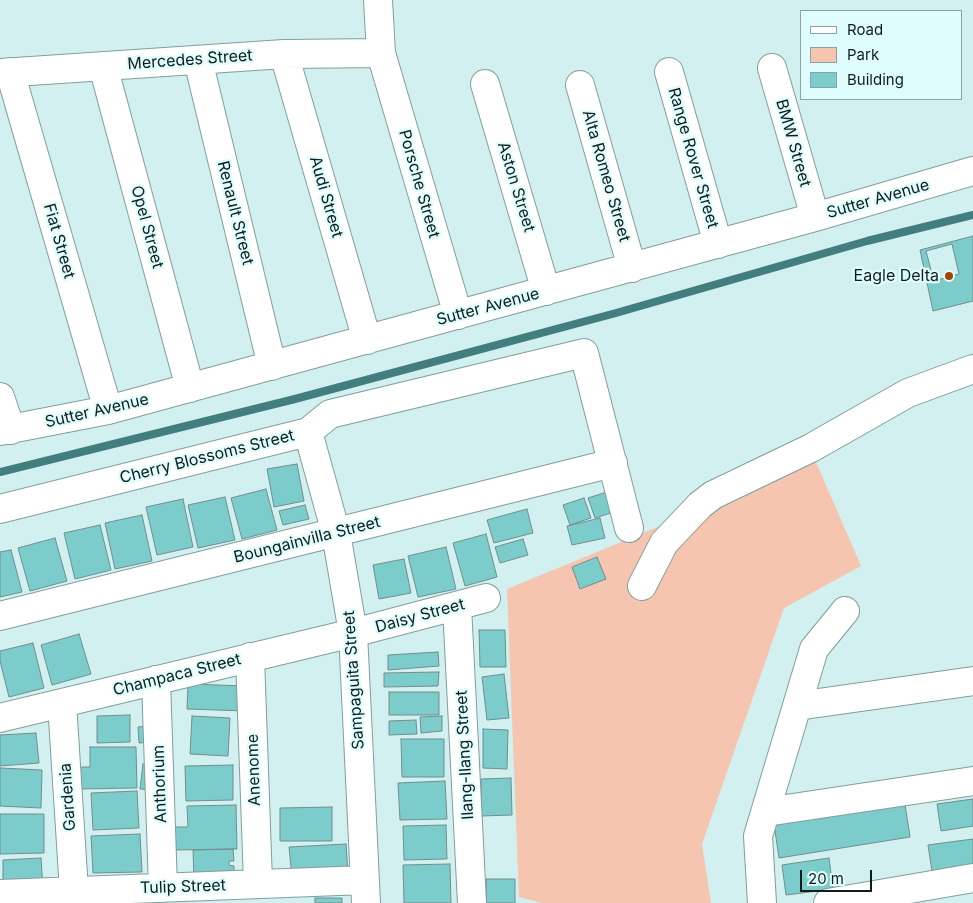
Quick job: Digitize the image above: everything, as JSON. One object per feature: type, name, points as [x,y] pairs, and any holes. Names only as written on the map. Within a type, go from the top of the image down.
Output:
[{"type":"street","name":"Porsche Street","points":[[378,0],[381,53],[458,315]]},
{"type":"street","name":"Mercedes Street","points":[[5,73],[284,54],[381,53]]},
{"type":"street","name":"Audi Street","points":[[284,54],[367,340]]},
{"type":"street","name":"Renault Street","points":[[198,60],[272,366]]},
{"type":"street","name":"Opel Street","points":[[103,66],[190,388]]},
{"type":"street","name":"BMW Street","points":[[772,68],[815,217]]},
{"type":"street","name":"Range Rover Street","points":[[669,72],[718,244]]},
{"type":"street","name":"Fiat Street","points":[[5,73],[108,410]]},
{"type":"street","name":"Aston Street","points":[[485,84],[546,290]]},
{"type":"street","name":"Alta Romeo Street","points":[[580,85],[632,268]]},
{"type":"street","name":"Sutter Avenue","points":[[5,431],[108,410],[272,366],[632,268],[973,171]]},
{"type":"street","name":"Cherry Blossoms Street","points":[[0,509],[308,432],[330,414],[584,353],[613,463]]},
{"type":"street","points":[[642,586],[664,543],[700,505],[713,495],[812,448],[908,393],[973,369]]},
{"type":"street","points":[[0,397],[5,431]]},
{"type":"street","name":"Sampaguita Street","points":[[308,432],[336,533],[353,633],[366,891]]},
{"type":"street","points":[[613,463],[629,528]]},
{"type":"street","name":"Boungainvilla Street","points":[[0,616],[613,463]]},
{"type":"street","name":"Daisy Street","points":[[353,633],[486,598]]},
{"type":"street","name":"Ilang-Ilang Street","points":[[457,606],[472,903]]},
{"type":"street","points":[[762,903],[758,836],[814,649],[845,611]]},
{"type":"street","name":"Champaca Street","points":[[0,718],[353,633]]},
{"type":"street","name":"Anenome","points":[[250,657],[258,883]]},
{"type":"street","name":"Anthorium","points":[[156,680],[163,888]]},
{"type":"street","points":[[797,706],[973,680]]},
{"type":"street","name":"Gardenia","points":[[62,703],[74,891]]},
{"type":"street","points":[[766,812],[973,781]]},
{"type":"street","points":[[828,903],[973,878]]},
{"type":"street","name":"Tulip Street","points":[[0,894],[258,883],[366,891]]},
{"type":"green space","points":[[816,462],[861,566],[784,608],[702,844],[711,903],[542,903],[519,897],[507,589]]},
{"type":"building","name":"Eagle Delta","points":[[973,236],[973,301],[933,311],[920,250]]},
{"type":"building","points":[[952,244],[959,274],[934,281],[926,251]]},
{"type":"building","points":[[297,464],[304,501],[274,507],[267,469]]},
{"type":"building","points":[[266,489],[277,530],[242,539],[231,498]]},
{"type":"building","points":[[610,491],[617,511],[595,518],[588,498]]},
{"type":"building","points":[[225,497],[235,540],[198,548],[188,505]]},
{"type":"building","points":[[584,498],[591,518],[570,525],[563,505]]},
{"type":"building","points":[[183,499],[193,547],[157,555],[146,507]]},
{"type":"building","points":[[305,505],[309,519],[283,525],[279,511]]},
{"type":"building","points":[[527,509],[533,533],[494,543],[487,520]]},
{"type":"building","points":[[142,515],[152,561],[115,569],[105,523]]},
{"type":"building","points":[[600,518],[605,538],[572,545],[567,526]]},
{"type":"building","points":[[100,525],[111,570],[75,579],[64,533]]},
{"type":"building","points":[[486,534],[497,577],[465,586],[453,543]]},
{"type":"building","points":[[55,538],[67,581],[30,591],[18,548]]},
{"type":"building","points":[[523,539],[528,555],[500,563],[495,547]]},
{"type":"building","points":[[446,547],[456,589],[418,597],[408,556]]},
{"type":"building","points":[[11,550],[22,592],[0,597],[0,552]]},
{"type":"building","points":[[597,557],[606,579],[580,589],[572,567]]},
{"type":"building","points":[[404,559],[411,593],[379,599],[373,565]]},
{"type":"building","points":[[479,630],[505,630],[506,667],[480,667]]},
{"type":"building","points":[[79,634],[91,674],[52,685],[41,645]]},
{"type":"building","points":[[33,643],[44,688],[9,697],[0,661],[0,651]]},
{"type":"building","points":[[438,652],[439,666],[388,670],[388,655]]},
{"type":"building","points":[[439,672],[438,686],[384,687],[384,673]]},
{"type":"building","points":[[504,674],[509,718],[487,720],[482,677]]},
{"type":"building","points":[[188,684],[246,686],[246,711],[187,709]]},
{"type":"building","points":[[389,692],[439,692],[439,715],[389,715]]},
{"type":"building","points":[[130,715],[130,742],[97,743],[97,716]]},
{"type":"building","points":[[192,716],[230,718],[228,756],[190,754]]},
{"type":"building","points":[[442,716],[442,731],[421,733],[420,717]]},
{"type":"building","points":[[416,720],[417,734],[389,735],[389,721]]},
{"type":"building","points":[[151,726],[152,742],[139,743],[138,727]]},
{"type":"building","points":[[483,729],[508,730],[507,769],[483,768]]},
{"type":"building","points":[[36,733],[39,763],[0,766],[0,735]]},
{"type":"building","points":[[401,739],[444,739],[444,777],[402,777]]},
{"type":"building","points":[[90,747],[136,747],[137,788],[78,789],[78,767],[90,767]]},
{"type":"building","points":[[143,764],[154,765],[152,790],[140,789]]},
{"type":"building","points":[[233,765],[233,800],[186,801],[185,766]]},
{"type":"building","points":[[0,768],[42,770],[41,808],[0,806]]},
{"type":"building","points":[[511,778],[512,815],[481,816],[481,779]]},
{"type":"building","points":[[445,781],[447,819],[400,820],[398,783]]},
{"type":"building","points":[[137,791],[139,828],[93,830],[91,793]]},
{"type":"building","points":[[973,799],[973,826],[941,831],[937,804]]},
{"type":"building","points":[[905,804],[910,837],[779,858],[774,824]]},
{"type":"building","points":[[236,805],[237,849],[175,850],[175,827],[188,827],[187,806]]},
{"type":"building","points":[[332,807],[332,841],[280,841],[280,808]]},
{"type":"building","points":[[0,814],[44,814],[44,853],[0,854]]},
{"type":"building","points":[[446,825],[447,859],[404,860],[403,826]]},
{"type":"building","points":[[140,834],[142,872],[93,873],[91,836]]},
{"type":"building","points":[[973,839],[973,865],[932,871],[928,845]]},
{"type":"building","points":[[346,844],[348,873],[292,877],[289,847]]},
{"type":"building","points":[[233,849],[234,861],[229,861],[229,865],[234,866],[234,878],[194,878],[193,850]]},
{"type":"building","points":[[41,858],[43,888],[3,889],[3,860]]},
{"type":"building","points":[[829,858],[833,889],[786,895],[782,865]]},
{"type":"building","points":[[450,864],[451,903],[404,903],[403,865]]},
{"type":"building","points":[[486,879],[515,879],[515,903],[486,903]]},
{"type":"building","points":[[315,898],[342,898],[342,903],[315,903]]},
{"type":"waterway","points":[[0,472],[295,399],[616,313],[867,241],[973,215]]},
{"type":"place","name":"Eagle Delta","points":[[949,276]]}]
